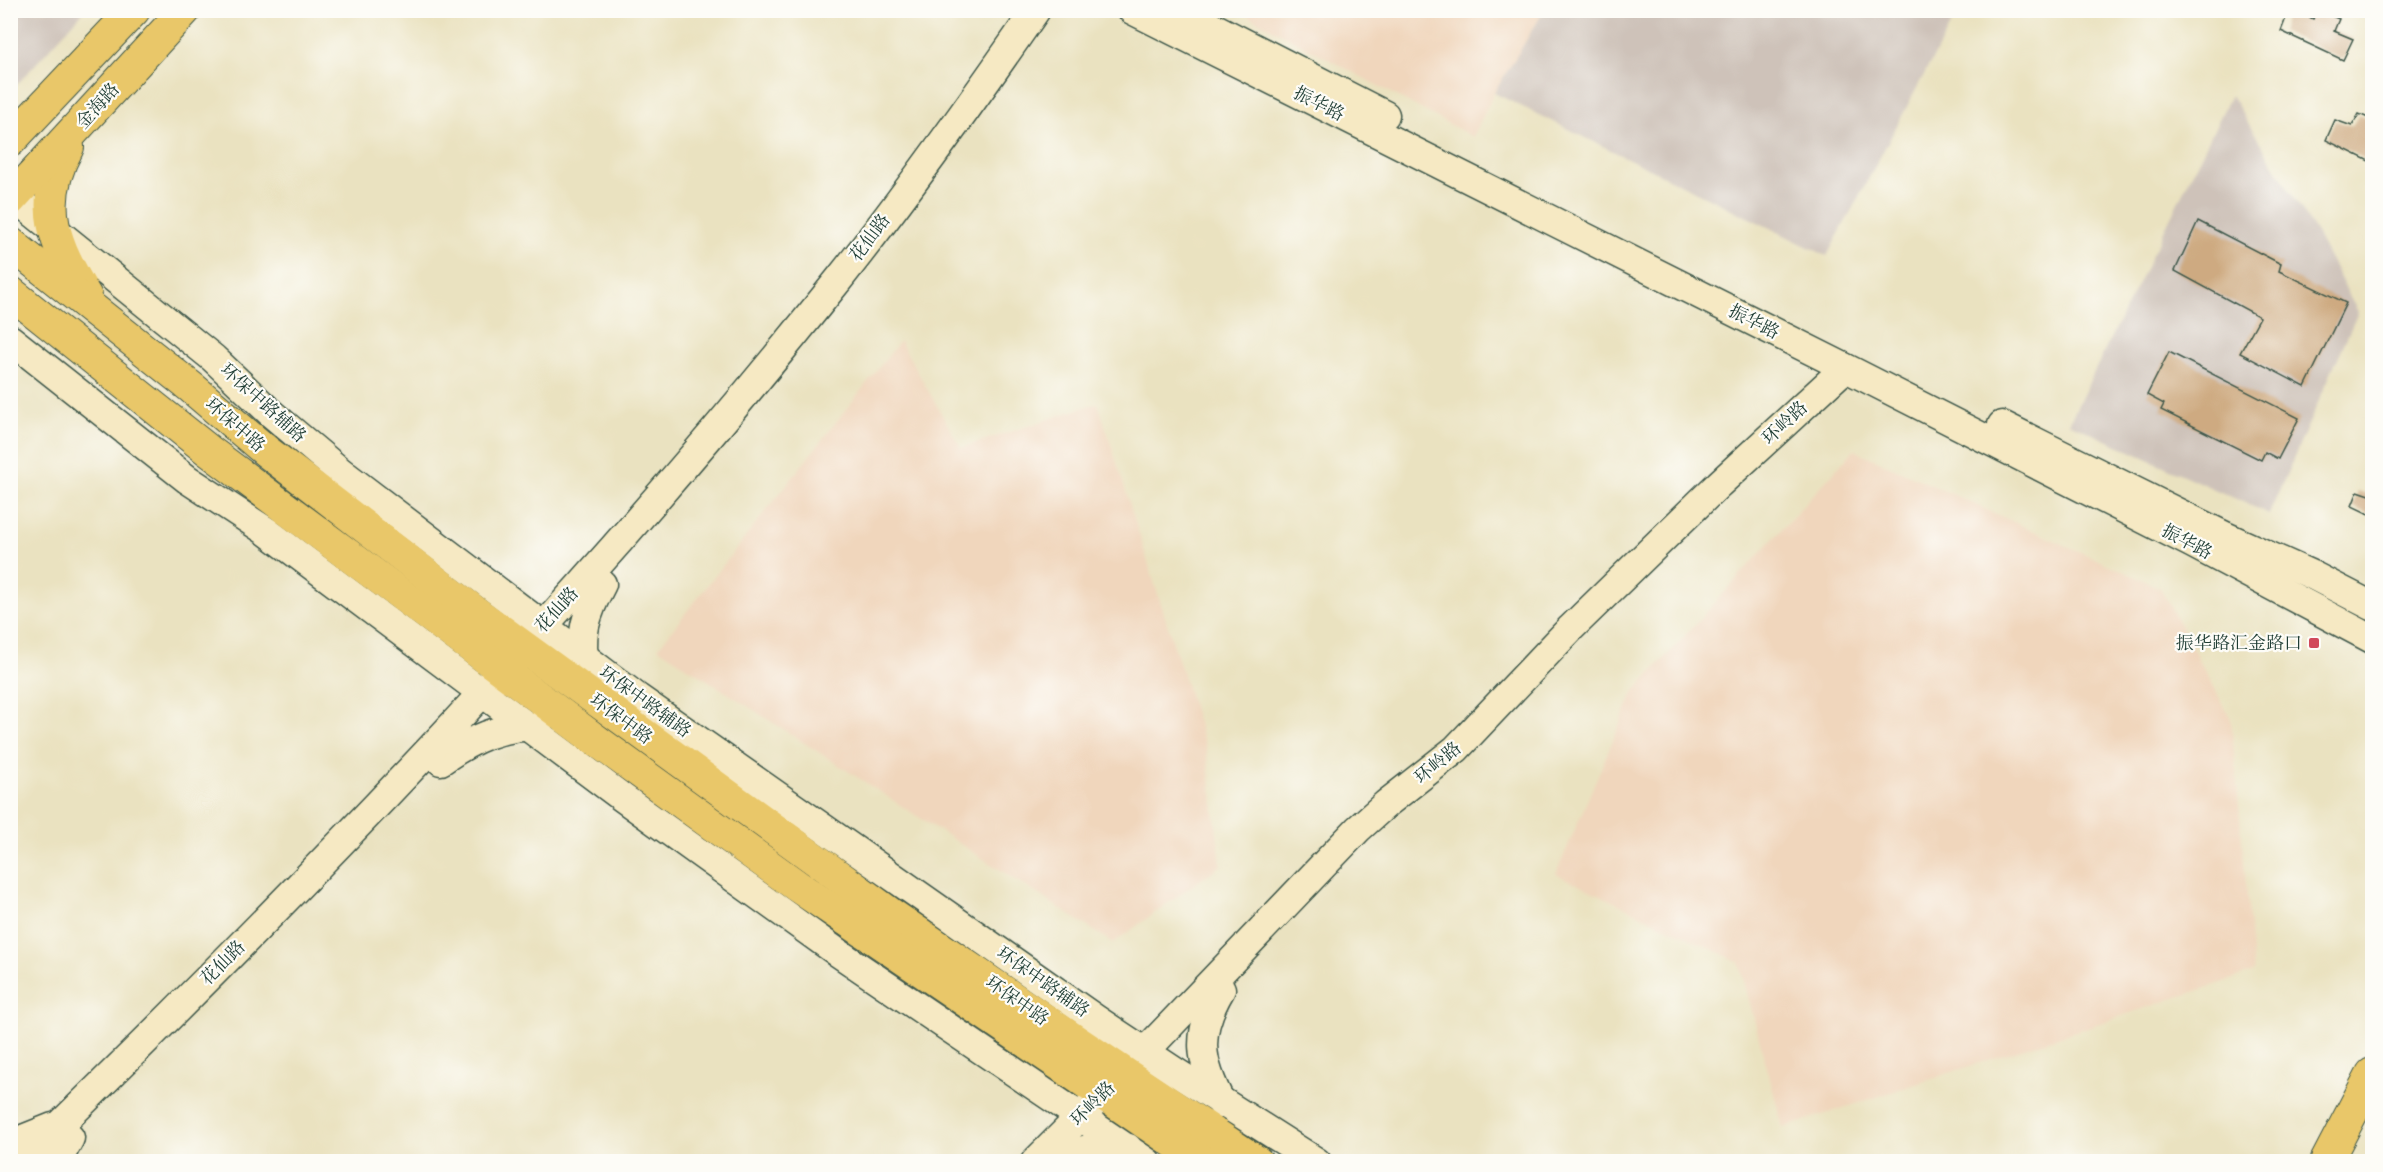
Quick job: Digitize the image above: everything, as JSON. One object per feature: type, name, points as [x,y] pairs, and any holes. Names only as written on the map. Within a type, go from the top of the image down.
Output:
[{"type":"main road","points":[[10,141],[134,10]]},
{"type":"main road","name":"金海路","points":[[12,197],[185,10]]},
{"type":"main road","points":[[10,129],[49,100]]},
{"type":"main road","points":[[80,126],[56,175],[52,201],[54,230],[74,276],[87,298],[106,320]]},
{"type":"main road","name":"环保中路","points":[[10,243],[192,388],[266,451],[444,588],[539,642],[624,721],[883,908],[1056,1046]]},
{"type":"main road","name":"环保中路","points":[[10,292],[209,451],[408,600],[499,686],[583,730],[797,886],[1056,1046],[1127,1071],[1257,1161]]},
{"type":"main road","points":[[10,312],[43,326],[76,345]]},
{"type":"main road","name":"环保中路","points":[[1127,1071],[1203,1161]]},
{"type":"main road","points":[[2326,1161],[2373,1074]]},
{"type":"street","name":"花仙路","points":[[597,578],[842,276],[937,150],[1036,10]]},
{"type":"street","name":"花仙路","points":[[46,1161],[65,1139],[170,1039],[734,431],[854,286],[951,157],[1055,10]]},
{"type":"street","name":"振华路","points":[[1132,10],[2191,543],[2373,639]]},
{"type":"street","name":"振华路","points":[[1180,10],[2225,536],[2312,575],[2373,606]]},
{"type":"street","name":"环保中路辅路","points":[[12,197],[213,358],[326,459],[514,604],[539,642],[585,658],[754,780],[1127,1071],[1221,1101],[1317,1161]]},
{"type":"street","points":[[10,339],[140,443],[266,531],[446,665],[499,686],[528,726],[837,952],[1137,1155]]},
{"type":"street","name":"环岭路","points":[[1048,1158],[1079,1116],[1221,989],[1367,835],[1464,756],[1528,684],[1849,370]]},
{"type":"street","name":"环岭路","points":[[1127,1071],[1358,829],[1386,804],[1456,750],[1571,628],[1719,484],[1849,370]]},
{"type":"street","points":[[444,588],[482,603],[514,604],[536,602],[597,578]]},
{"type":"street","points":[[597,578],[584,622],[582,642],[585,658],[592,683],[624,721]]},
{"type":"street","points":[[408,600],[434,638],[446,665],[450,686],[450,710],[442,728],[435,755]]},
{"type":"street","points":[[435,755],[464,745],[485,734],[528,726],[564,726],[583,730]]},
{"type":"street","points":[[1221,989],[1206,1019],[1202,1033],[1206,1069],[1221,1101],[1249,1146],[1264,1161]]},
{"type":"street","points":[[1079,1116],[1068,1096],[1056,1046],[1106,1039],[1127,1071]]},
{"type":"street","points":[[10,1141],[38,1134],[65,1139]]},
{"type":"street","name":"花仙路","points":[[22,1161],[65,1139]]},
{"type":"street","points":[[1048,1158],[1090,1147],[1188,1161]]},
{"type":"shaded area","points":[[10,11],[84,11],[11,91]]},
{"type":"shaded area","points":[[1239,11],[1544,11],[1494,93],[1473,137]]},
{"type":"shaded area","points":[[1544,11],[1958,11],[1827,256],[1494,93]]},
{"type":"shaded area","points":[[2231,95],[2317,235],[2358,312],[2269,514],[2069,423]]},
{"type":"shaded area","points":[[900,341],[961,448],[1098,403],[1206,748],[1221,865],[1113,943],[658,648]]},
{"type":"shaded area","points":[[1854,450],[2160,588],[2231,719],[2254,972],[1783,1128],[1739,962],[1556,874],[1633,693]]},
{"type":"building","points":[[2289,10],[2296,10],[2313,19],[2317,10],[2339,19],[2334,31],[2353,39],[2343,60],[2281,31]]},
{"type":"building","points":[[2359,114],[2373,120],[2373,163],[2326,140],[2335,120],[2352,126]]},
{"type":"building","points":[[2198,221],[2281,264],[2279,271],[2346,303],[2305,387],[2240,353],[2260,317],[2175,271]]},
{"type":"building","points":[[2169,352],[2299,418],[2278,459],[2265,452],[2261,460],[2161,410],[2164,404],[2147,395]]},
{"type":"building","points":[[2358,491],[2373,496],[2373,516],[2352,506]]},
{"type":"place","name":"振华路汇金路口","points":[[2314,643]]}]
